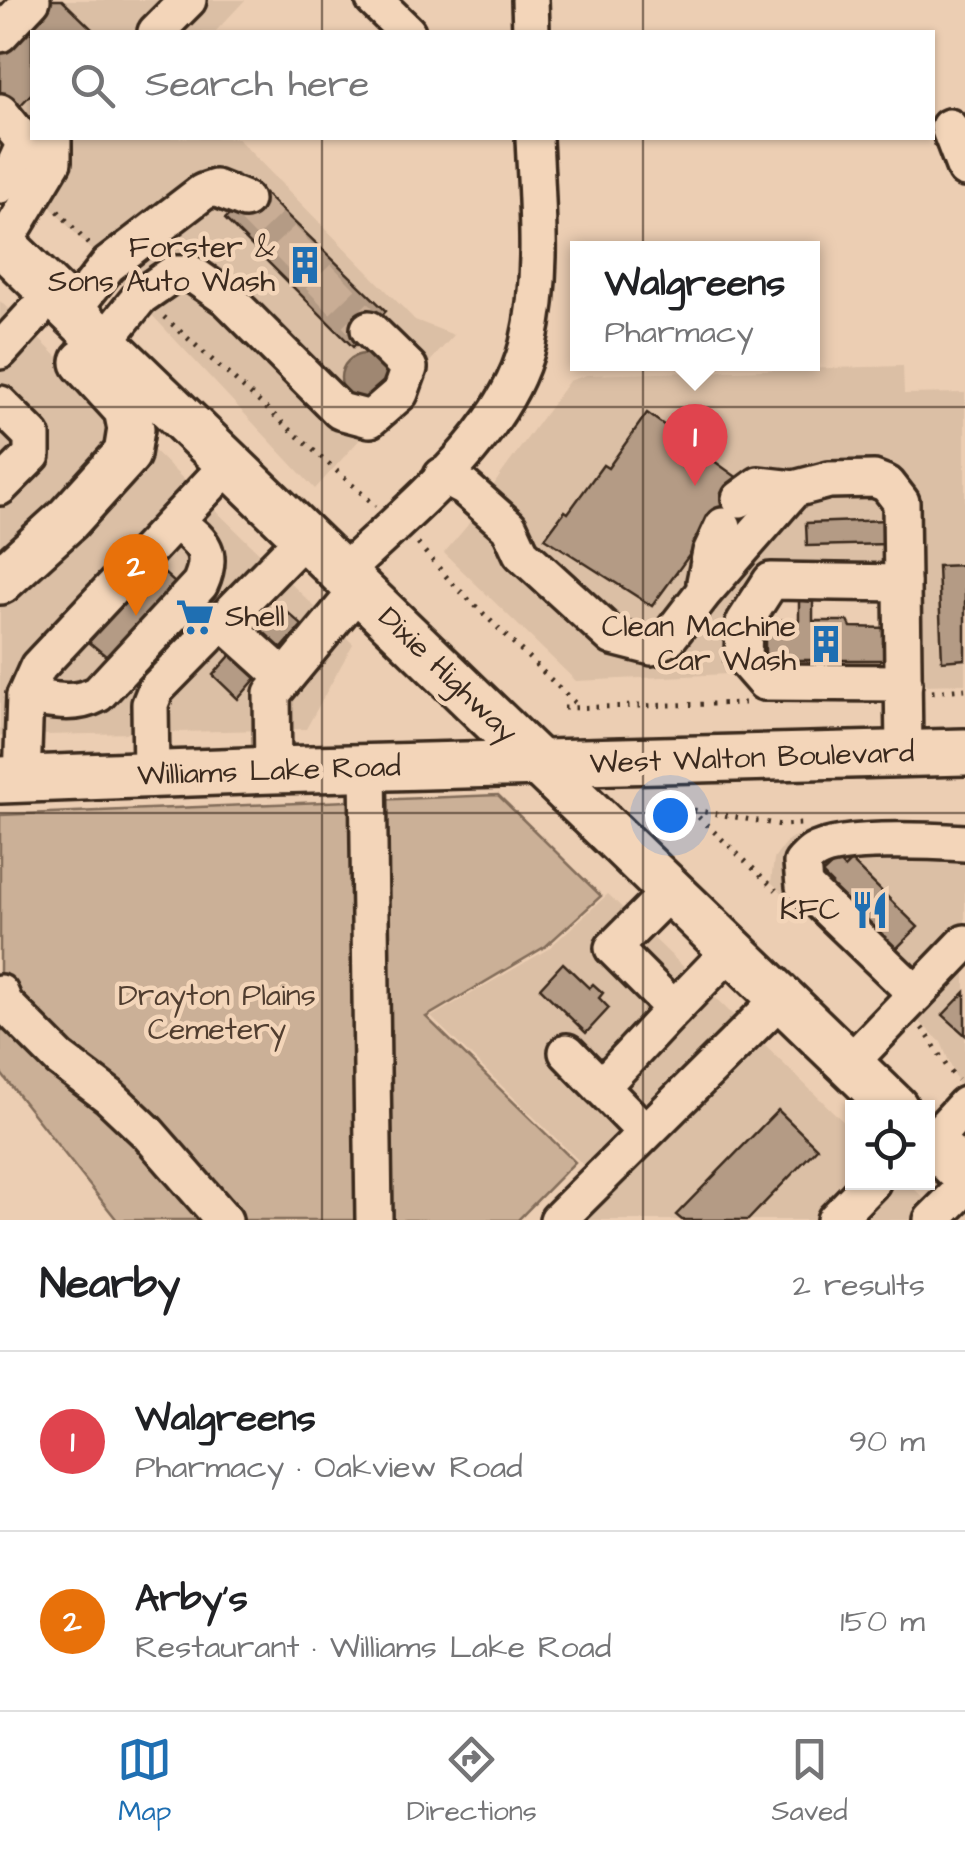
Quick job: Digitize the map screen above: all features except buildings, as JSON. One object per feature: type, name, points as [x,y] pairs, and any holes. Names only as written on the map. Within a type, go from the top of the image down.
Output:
[{"type":"main road","points":[[0,580],[116,470],[127,454],[132,430],[128,409],[53,312],[1,256]]},
{"type":"main road","name":"Dixie Highway","points":[[53,312],[104,342],[887,1100]]},
{"type":"main road","name":"West Walton Boulevard","points":[[538,764],[965,752]]},
{"type":"main road","name":"Williams Lake Road","points":[[11,780],[538,764]]},
{"type":"main road","points":[[935,1147],[965,1175]]},
{"type":"street","points":[[0,34],[32,0]]},
{"type":"street","points":[[158,30],[188,0]]},
{"type":"street","points":[[374,0],[405,30]]},
{"type":"street","points":[[530,0],[531,30]]},
{"type":"street","points":[[0,112],[30,131]]},
{"type":"street","points":[[949,128],[965,169]]},
{"type":"street","points":[[0,185],[45,140],[53,162],[1,256]]},
{"type":"street","points":[[273,770],[272,694],[351,581],[503,404],[528,346],[539,250],[534,140]]},
{"type":"street","points":[[0,352],[203,192],[216,188],[245,200]]},
{"type":"street","points":[[104,342],[140,297],[173,274],[192,274],[228,299],[340,411],[370,419],[400,393],[409,368],[370,329]]},
{"type":"street","points":[[0,404],[32,436],[32,455],[0,487]]},
{"type":"street","points":[[11,780],[25,696],[38,667],[230,463]]},
{"type":"street","points":[[442,476],[465,488],[509,527],[521,553],[612,636],[652,647],[670,637],[794,489]]},
{"type":"street","points":[[703,593],[711,552],[731,513],[759,485],[794,489],[829,480],[874,480],[887,484],[901,502],[904,752]]},
{"type":"street","points":[[25,696],[82,702],[98,694],[200,584],[208,561],[204,548],[176,521]]},
{"type":"street","points":[[152,774],[150,704],[156,690],[305,537]]},
{"type":"street","points":[[902,583],[772,581],[744,623],[744,658],[764,682],[904,683]]},
{"type":"street","points":[[222,621],[286,678]]},
{"type":"street","points":[[368,767],[374,1220]]},
{"type":"street","points":[[909,1001],[804,886],[802,863],[815,851],[837,844],[965,843]]},
{"type":"street","points":[[671,890],[614,948],[674,1009]]},
{"type":"street","points":[[849,1064],[965,943]]},
{"type":"street","points":[[601,1087],[732,949]]},
{"type":"street","points":[[0,993],[5,1004],[60,1060],[110,1096],[147,1132],[224,1220]]},
{"type":"street","points":[[558,1220],[782,998]]},
{"type":"street","points":[[566,1052],[646,1132]]},
{"type":"street","points":[[935,1135],[965,1104]]},
{"type":"street","points":[[932,1220],[965,1187]]},
{"type":"street","points":[[835,1220],[864,1190]]},
{"type":"path","points":[[37,188],[108,265]]},
{"type":"path","points":[[140,297],[382,512]]},
{"type":"path","points":[[416,542],[452,583],[581,708]]},
{"type":"path","points":[[909,1001],[944,1065],[965,1086]]},
{"type":"shaded area","points":[[0,0],[245,0],[217,30],[30,30],[30,140],[239,140],[415,320],[454,335],[315,489],[0,153]]},
{"type":"shaded area","points":[[0,301],[353,644],[306,729],[0,736]]},
{"type":"shaded area","points":[[365,354],[382,361],[389,378],[382,395],[365,402],[348,395],[341,378],[348,361]]},
{"type":"shaded area","points":[[903,366],[904,394],[965,393],[965,684],[922,685],[915,578],[748,580],[734,599],[725,626],[728,674],[576,681],[444,553],[569,381],[587,375]]},
{"type":"shaded area","points":[[965,826],[965,1100],[941,1042],[771,882],[774,859],[788,840],[803,832]]},
{"type":"shaded area","points":[[608,894],[845,1123],[845,1190],[915,1190],[947,1220],[585,1220],[611,1192],[431,1017],[548,949]]},
{"type":"green space","name":"Drayton Plains Cemetery","points":[[498,795],[601,896],[546,946],[426,1017],[575,1162],[518,1220],[117,1220],[0,1072],[0,815]]},
{"type":"tunnel","points":[[245,200],[369,329]]},
{"type":"place","name":"Forster & Sons Auto Wash","points":[[305,265]]},
{"type":"place","name":"Walgreens","points":[[695,486]]},
{"type":"place","name":"Arby's","points":[[136,616]]},
{"type":"place","name":"Shell","points":[[195,617]]},
{"type":"place","name":"Clean Machine Car Wash","points":[[826,644]]},
{"type":"place","name":"KFC","points":[[870,910]]}]
